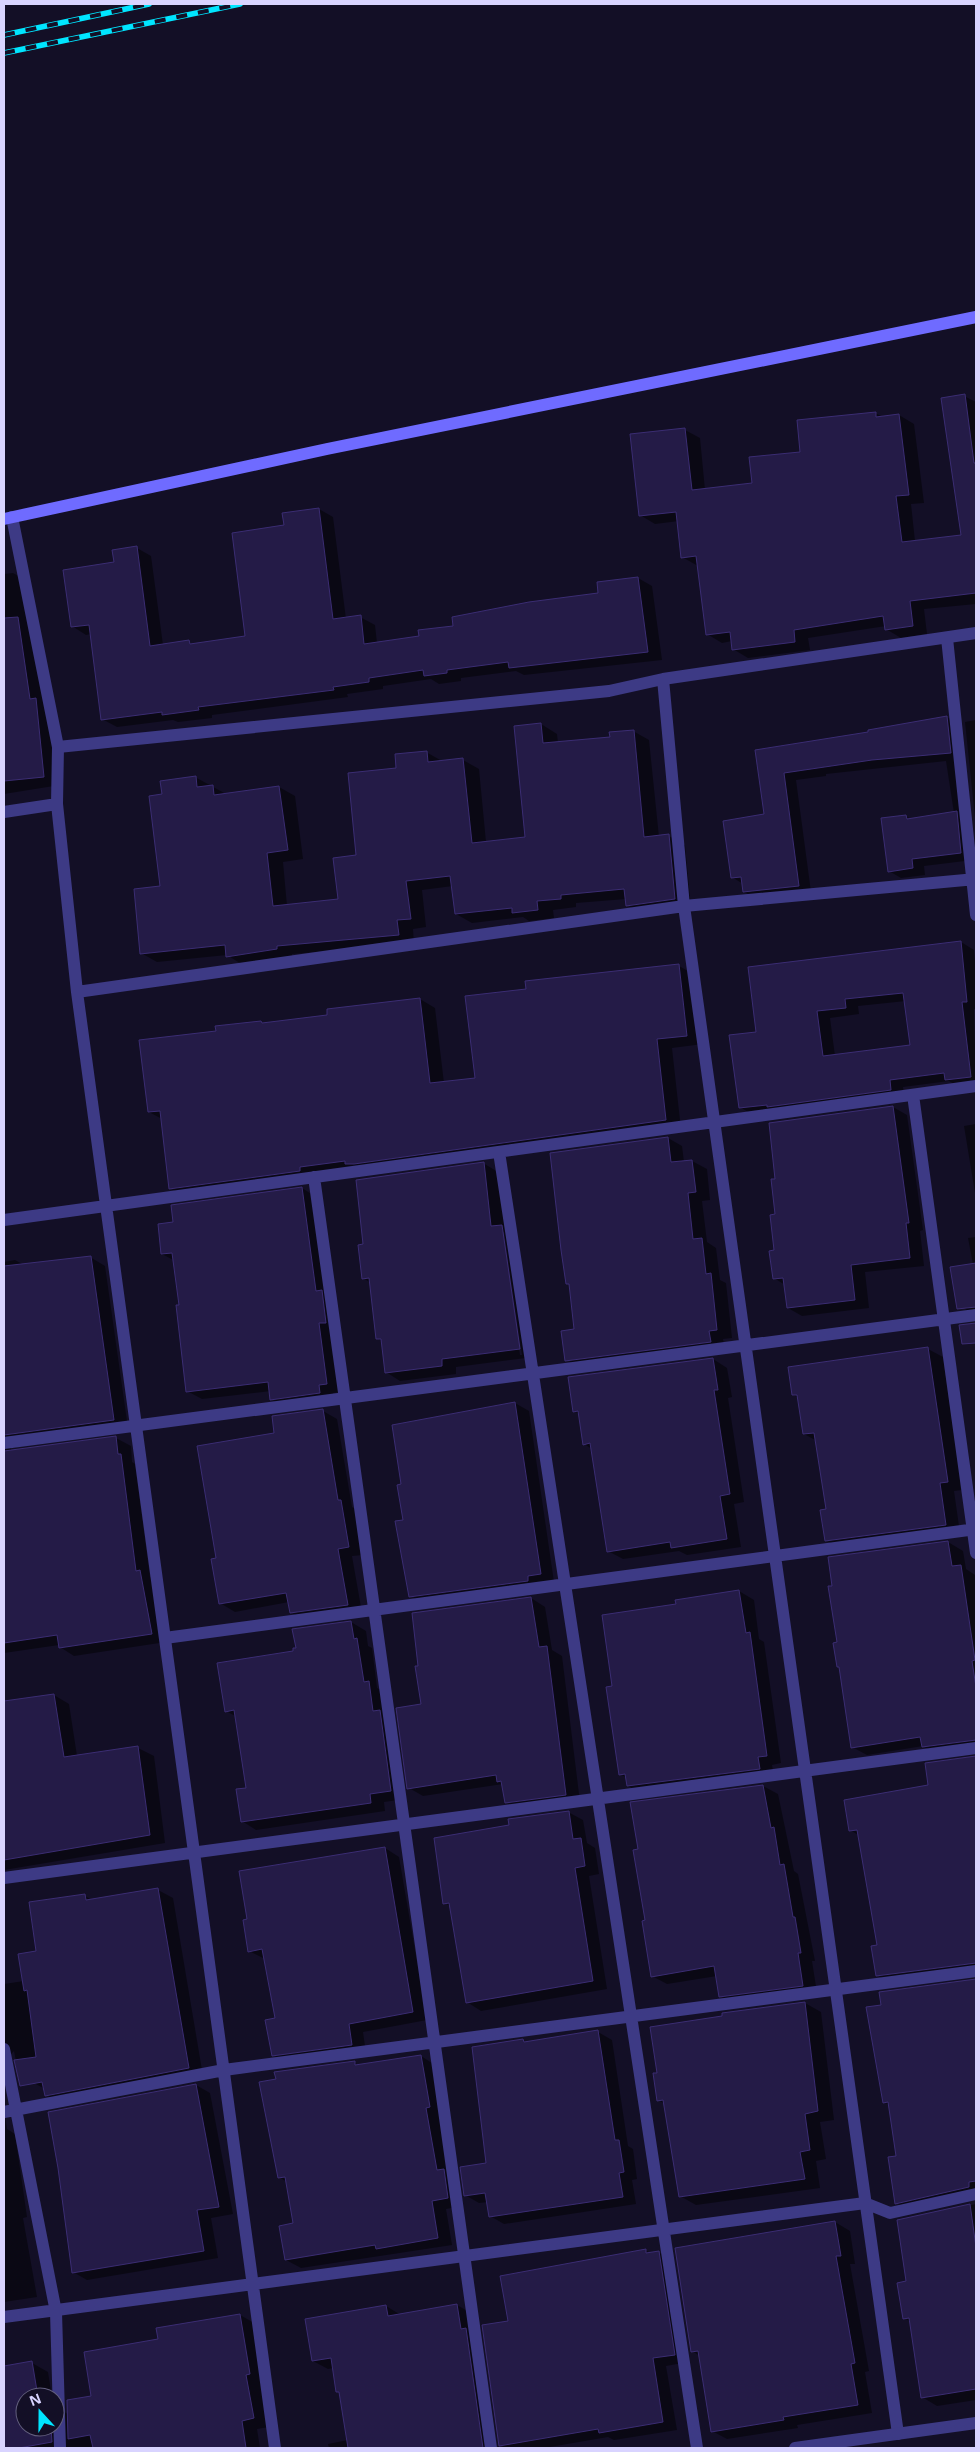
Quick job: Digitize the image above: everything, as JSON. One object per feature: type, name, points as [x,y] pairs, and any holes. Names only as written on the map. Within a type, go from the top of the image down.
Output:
[{"type":"main road","points":[[8,518],[327,449],[976,317]]},
{"type":"street","points":[[8,518],[58,747],[57,804],[77,992],[275,2448]]},
{"type":"street","points":[[58,747],[609,691],[662,679],[976,634]]},
{"type":"street","points":[[947,638],[974,879],[976,915]]},
{"type":"street","points":[[662,679],[684,906],[898,2434]]},
{"type":"street","points":[[4,812],[57,804]]},
{"type":"street","points":[[77,992],[684,906],[974,879]]},
{"type":"street","points":[[4,1220],[976,1086]]},
{"type":"street","points":[[913,1095],[975,1529],[976,1553]]},
{"type":"street","points":[[499,1152],[697,2448]]},
{"type":"street","points":[[314,1177],[491,2448]]},
{"type":"street","points":[[4,1443],[976,1315]]},
{"type":"street","points":[[165,1638],[975,1529]]},
{"type":"street","points":[[4,1878],[976,1748]]},
{"type":"street","points":[[9,2112],[224,2070],[976,1971]]},
{"type":"street","points":[[4,2049],[9,2112],[56,2312],[60,2448]]},
{"type":"street","points":[[4,2317],[56,2312],[253,2283],[865,2202],[890,2213],[976,2194]]},
{"type":"street","points":[[795,2448],[976,2423]]},
{"type":"building","points":[[965,394],[974,463],[976,463],[976,593],[910,601],[913,626],[885,630],[883,616],[794,630],[795,642],[732,650],[730,632],[706,635],[696,556],[681,558],[676,512],[639,516],[630,434],[685,428],[692,490],[752,483],[749,457],[800,452],[797,420],[876,412],[876,417],[899,414],[909,495],[896,496],[902,542],[961,535],[941,398]]},
{"type":"building","points":[[319,508],[333,619],[361,615],[364,644],[419,636],[418,630],[453,626],[452,617],[529,602],[598,593],[597,582],[638,577],[648,652],[509,668],[508,662],[447,670],[447,673],[424,676],[423,670],[369,678],[369,682],[333,687],[334,690],[198,707],[199,710],[162,715],[162,712],[101,720],[89,625],[71,627],[63,570],[114,562],[112,550],[137,546],[150,646],[189,640],[190,644],[245,636],[232,533],[284,525],[282,513]]},
{"type":"building","points":[[18,617],[30,699],[36,698],[44,777],[4,781],[4,618]]},
{"type":"building","points":[[947,716],[951,753],[872,760],[784,773],[799,886],[743,892],[741,877],[731,878],[723,821],[764,814],[755,750],[868,732],[868,730]]},
{"type":"building","points":[[541,723],[543,743],[610,737],[609,732],[634,730],[644,837],[669,834],[675,899],[626,906],[624,889],[561,895],[561,899],[537,901],[538,910],[512,913],[512,908],[455,914],[450,876],[406,881],[411,919],[397,920],[399,935],[277,946],[277,949],[226,957],[225,945],[140,954],[134,889],[160,886],[149,796],[162,794],[160,781],[196,776],[197,787],[213,785],[214,795],[279,786],[288,850],[267,853],[273,906],[338,899],[333,858],[356,855],[348,773],[396,768],[395,754],[427,751],[428,762],[463,758],[472,843],[525,837],[514,726]]},
{"type":"building","points":[[957,811],[961,853],[912,859],[913,868],[888,872],[881,818],[906,815],[907,819]]},
{"type":"building","points":[[961,941],[967,1002],[962,1002],[971,1077],[945,1080],[944,1073],[890,1080],[891,1090],[767,1107],[767,1105],[739,1108],[729,1035],[756,1032],[748,967]],"holes":[[[903,993],[910,1045],[823,1056],[817,1011],[846,1008],[845,999]]]},
{"type":"building","points":[[679,964],[687,1036],[657,1039],[666,1120],[354,1164],[345,1164],[345,1161],[300,1167],[300,1171],[169,1189],[160,1111],[148,1112],[139,1040],[216,1031],[215,1026],[261,1021],[262,1023],[327,1015],[327,1009],[420,998],[430,1083],[475,1078],[465,996],[526,989],[525,981]]},
{"type":"building","points":[[893,1106],[909,1223],[906,1223],[910,1258],[851,1265],[855,1300],[787,1308],[783,1278],[773,1279],[769,1251],[774,1250],[770,1215],[775,1214],[771,1179],[775,1179],[769,1123]]},
{"type":"building","points":[[668,1137],[671,1162],[692,1160],[696,1192],[688,1193],[693,1239],[702,1238],[706,1274],[711,1273],[717,1330],[709,1331],[711,1342],[565,1361],[561,1331],[574,1329],[569,1284],[566,1284],[561,1250],[550,1153]]},
{"type":"building","points":[[484,1162],[491,1226],[502,1225],[520,1349],[442,1359],[442,1366],[385,1373],[381,1339],[376,1339],[369,1278],[362,1279],[358,1245],[363,1244],[356,1180]]},
{"type":"building","points":[[302,1187],[316,1291],[322,1290],[326,1323],[319,1323],[327,1384],[319,1385],[320,1393],[270,1400],[268,1382],[186,1392],[176,1305],[179,1305],[172,1253],[161,1254],[158,1224],[173,1222],[171,1205]]},
{"type":"building","points":[[91,1256],[114,1420],[4,1435],[4,1266]]},
{"type":"building","points":[[976,1263],[976,1307],[957,1309],[950,1267]]},
{"type":"building","points":[[976,1323],[976,1343],[962,1344],[959,1325]]},
{"type":"building","points":[[928,1347],[948,1482],[940,1483],[946,1525],[825,1541],[820,1510],[826,1509],[814,1433],[803,1434],[797,1395],[792,1395],[788,1367]]},
{"type":"building","points":[[713,1358],[718,1390],[714,1390],[730,1494],[720,1496],[727,1539],[671,1548],[670,1542],[607,1552],[590,1443],[583,1445],[578,1411],[573,1412],[568,1377]]},
{"type":"building","points":[[515,1402],[541,1574],[528,1576],[528,1581],[409,1597],[395,1521],[403,1520],[397,1485],[401,1484],[392,1425]]},
{"type":"building","points":[[323,1409],[338,1500],[341,1500],[349,1547],[338,1549],[348,1605],[290,1613],[286,1593],[219,1604],[211,1559],[216,1558],[197,1446],[274,1433],[272,1416]]},
{"type":"building","points":[[116,1436],[118,1454],[121,1454],[136,1571],[140,1570],[152,1634],[59,1648],[57,1635],[4,1643],[4,1451]]},
{"type":"building","points":[[948,1541],[952,1566],[961,1565],[975,1660],[972,1661],[976,1687],[976,1740],[922,1747],[920,1737],[851,1748],[839,1667],[837,1667],[833,1643],[837,1642],[828,1586],[832,1586],[828,1557]]},
{"type":"building","points":[[739,1590],[746,1633],[750,1632],[767,1756],[758,1757],[760,1769],[627,1786],[625,1774],[619,1775],[606,1687],[612,1686],[602,1615],[676,1604],[675,1600]]},
{"type":"building","points":[[531,1597],[539,1647],[547,1646],[566,1795],[505,1803],[501,1781],[497,1782],[496,1775],[407,1789],[396,1708],[421,1704],[415,1666],[418,1666],[412,1613]]},
{"type":"building","points":[[351,1621],[354,1639],[357,1638],[364,1682],[369,1681],[373,1711],[380,1710],[391,1791],[370,1794],[371,1803],[241,1822],[236,1789],[246,1788],[234,1710],[225,1712],[217,1663],[293,1651],[293,1648],[296,1648],[292,1629]]},
{"type":"building","points":[[54,1694],[64,1757],[138,1746],[150,1835],[4,1860],[4,1701]]},
{"type":"building","points":[[976,1756],[976,1963],[876,1976],[871,1946],[877,1945],[857,1830],[849,1831],[844,1800],[928,1785],[925,1763]]},
{"type":"building","points":[[763,1785],[771,1828],[774,1827],[780,1865],[784,1864],[793,1917],[795,1917],[801,1953],[798,1953],[803,1986],[719,1997],[714,1966],[651,1977],[642,1921],[645,1920],[633,1850],[638,1849],[630,1802]]},
{"type":"building","points":[[569,1811],[573,1839],[581,1838],[585,1866],[575,1868],[593,1981],[466,2003],[449,1903],[443,1904],[434,1838],[509,1825],[508,1819]]},
{"type":"building","points":[[385,1847],[413,2012],[349,2024],[352,2045],[272,2056],[265,2020],[275,2018],[262,1949],[248,1952],[243,1920],[247,1919],[239,1871]]},
{"type":"building","points":[[158,1888],[189,2068],[45,2096],[42,2082],[20,2086],[14,2060],[36,2057],[27,1990],[24,1991],[18,1954],[36,1951],[29,1902],[85,1894],[86,1900]]},
{"type":"building","points":[[976,1979],[976,2181],[969,2182],[969,2187],[895,2204],[888,2157],[896,2156],[888,2102],[883,2103],[866,2007],[881,2005],[879,1992]]},
{"type":"building","points":[[805,2002],[818,2111],[805,2114],[810,2150],[800,2152],[805,2179],[679,2197],[663,2100],[657,2101],[653,2073],[657,2073],[650,2027],[722,2016],[722,2013]]},
{"type":"building","points":[[598,2030],[615,2140],[619,2140],[624,2172],[619,2173],[623,2197],[489,2217],[485,2193],[464,2196],[460,2167],[486,2163],[472,2047],[523,2039],[524,2042]]},
{"type":"building","points":[[421,2055],[430,2107],[426,2108],[437,2170],[444,2169],[448,2198],[432,2201],[438,2238],[376,2249],[375,2245],[285,2260],[279,2226],[293,2223],[285,2177],[278,2178],[259,2082],[276,2079],[274,2072],[355,2061],[355,2065]]},
{"type":"building","points":[[196,2084],[219,2207],[197,2210],[204,2251],[72,2273],[58,2168],[48,2112]]},
{"type":"building","points":[[970,2204],[976,2247],[976,2389],[921,2398],[909,2318],[903,2319],[897,2283],[906,2281],[897,2220]]},
{"type":"building","points":[[835,2221],[841,2256],[836,2256],[855,2363],[851,2364],[858,2405],[783,2417],[784,2420],[711,2432],[698,2351],[691,2352],[675,2248]]},
{"type":"building","points":[[646,2249],[646,2253],[659,2251],[675,2355],[653,2358],[663,2422],[599,2433],[598,2429],[499,2446],[482,2325],[508,2321],[500,2276]]},
{"type":"building","points":[[457,2304],[461,2329],[466,2328],[483,2448],[348,2448],[339,2392],[336,2392],[331,2358],[312,2361],[305,2319],[386,2305],[388,2316]]},
{"type":"building","points":[[240,2314],[250,2374],[246,2375],[254,2418],[242,2421],[246,2448],[93,2448],[90,2435],[68,2439],[67,2400],[91,2396],[84,2352],[158,2339],[156,2328]]},
{"type":"building","points":[[32,2361],[36,2387],[15,2387],[15,2437],[52,2437],[52,2442],[19,2448],[4,2448],[4,2366]]},
{"type":"railway","points":[[4,35],[149,4]]},
{"type":"railway","points":[[4,53],[240,4]]}]
